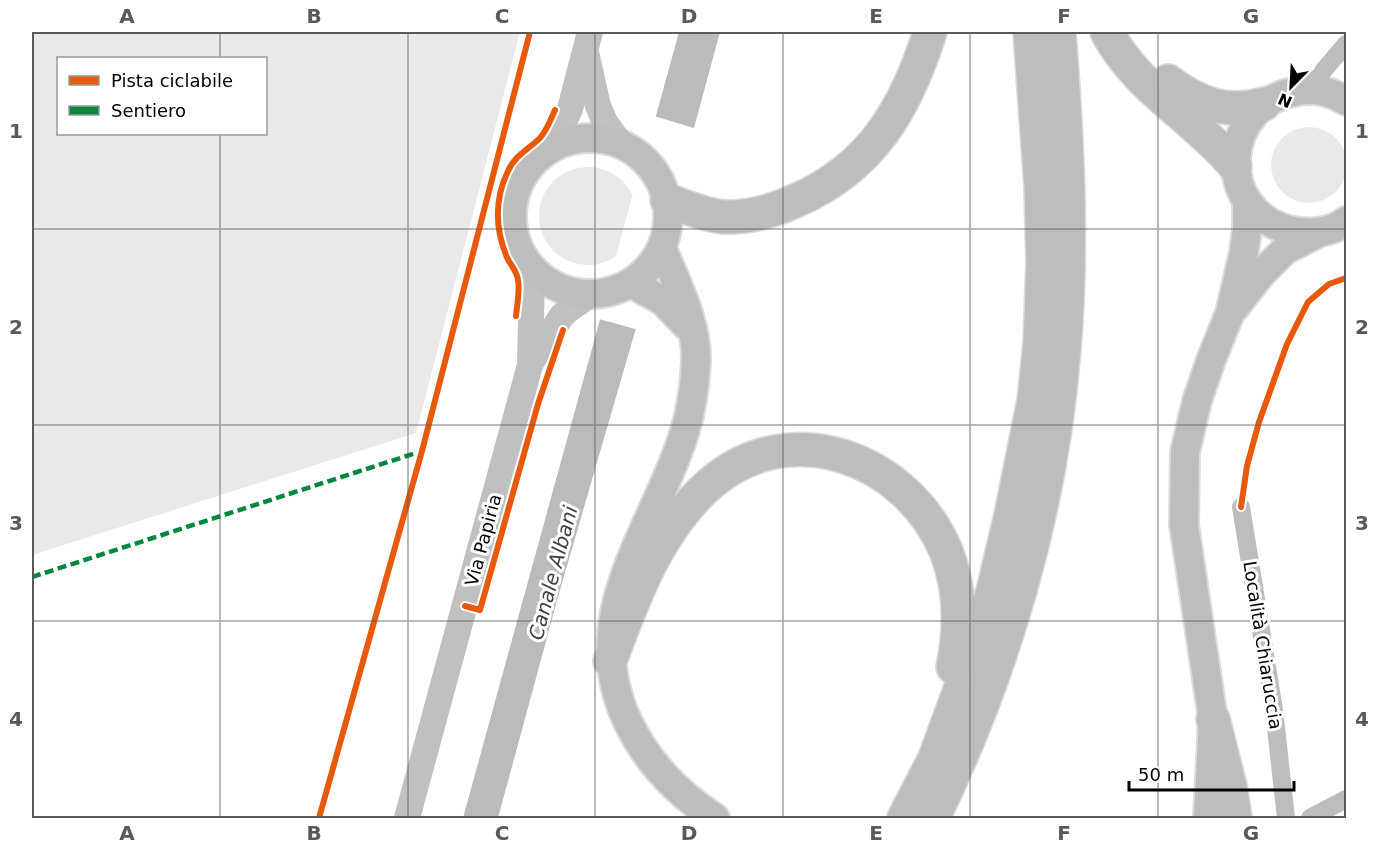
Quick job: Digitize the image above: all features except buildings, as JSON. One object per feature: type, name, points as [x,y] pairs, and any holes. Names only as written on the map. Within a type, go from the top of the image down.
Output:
[{"type":"highway","points":[[667,200],[713,215],[753,215],[798,200],[839,177],[868,152],[889,125],[920,65],[930,32]]},
{"type":"highway","points":[[904,819],[934,758],[968,668],[993,591],[1011,516],[1034,400],[1040,343],[1043,262],[1041,178],[1030,32]]},
{"type":"highway","points":[[933,819],[975,722],[1010,623],[1034,534],[1054,432],[1065,348],[1068,261],[1068,198],[1059,32]]},
{"type":"highway","points":[[1107,32],[1138,76],[1206,135],[1235,166]]},
{"type":"highway","points":[[1127,32],[1148,63],[1162,77],[1190,96],[1208,104],[1226,108],[1244,109],[1264,104]]},
{"type":"highway","points":[[610,661],[629,612],[657,552],[681,515],[711,483],[741,464],[778,452],[808,449],[842,456],[879,472],[905,493],[936,531],[950,564],[958,602],[958,636],[934,758]]},
{"type":"highway","points":[[1213,719],[1230,786],[1235,819]]},
{"type":"main road","name":"Via Papiria","points":[[588,40],[598,106],[605,122],[620,143]]},
{"type":"main road","name":"Via Papiria","points":[[552,146],[570,109],[588,40]]},
{"type":"main road","points":[[1320,232],[1299,233],[1279,228],[1261,217],[1247,201],[1239,184],[1235,166],[1238,142],[1247,121],[1264,104],[1285,93],[1307,90],[1326,92],[1347,101]]},
{"type":"main road","name":"Via Papiria","points":[[580,137],[603,138],[620,143],[645,159],[659,178],[667,200],[668,224],[662,248],[648,269],[631,283],[612,291],[591,294],[569,292],[549,283],[532,269],[519,251],[511,226],[512,201],[521,176],[534,159],[552,146],[580,137]]},
{"type":"main road","points":[[1208,819],[1213,719],[1184,525],[1185,452],[1197,401],[1230,313],[1248,229],[1247,201]]},
{"type":"main road","points":[[1230,313],[1261,274],[1285,250],[1347,221]]},
{"type":"main road","points":[[662,248],[694,334],[696,359],[694,387],[686,429],[671,470],[642,532],[621,585],[613,618],[610,661],[622,708],[631,729],[644,749],[673,785],[715,819]]},
{"type":"main road","name":"Via Papiria","points":[[406,819],[530,365],[532,269]]},
{"type":"main road","points":[[631,283],[663,301],[694,334]]},
{"type":"main road","name":"Via Papiria","points":[[530,365],[561,317],[591,294]]},
{"type":"street","points":[[1307,90],[1347,44]]},
{"type":"street","name":"Località Chiaruccia","points":[[1241,507],[1274,710],[1286,819]]},
{"type":"street","points":[[1310,819],[1347,799]]},
{"type":"shaded area","points":[[32,32],[520,32],[416,433],[32,555]]},
{"type":"shaded area","points":[[1309,127],[1324,130],[1336,138],[1344,150],[1347,165],[1344,180],[1336,192],[1324,200],[1309,203],[1294,200],[1282,192],[1274,180],[1271,165],[1274,150],[1282,138],[1294,130]]},
{"type":"shaded area","points":[[588,167],[607,171],[623,181],[633,197],[637,216],[633,235],[623,251],[607,261],[588,265],[569,261],[553,251],[543,235],[539,216],[543,197],[553,181],[569,171]]},
{"type":"water","name":"Canale Albani","points":[[679,32],[720,32],[558,597],[498,818],[463,818]]},
{"type":"pier","points":[[654,116],[697,129],[639,330],[599,319]]},
{"type":"marked path","points":[[32,577],[422,451]]},
{"type":"cycle path","points":[[319,818],[422,451],[530,32]]},
{"type":"cycle path","points":[[516,316],[519,284],[502,244],[498,223],[499,202],[511,165],[542,135],[555,110]]},
{"type":"cycle path","points":[[1241,507],[1247,466],[1259,422],[1287,344],[1308,302],[1329,284],[1346,278]]},
{"type":"cycle path","points":[[465,606],[480,610],[538,404],[563,330]]}]
